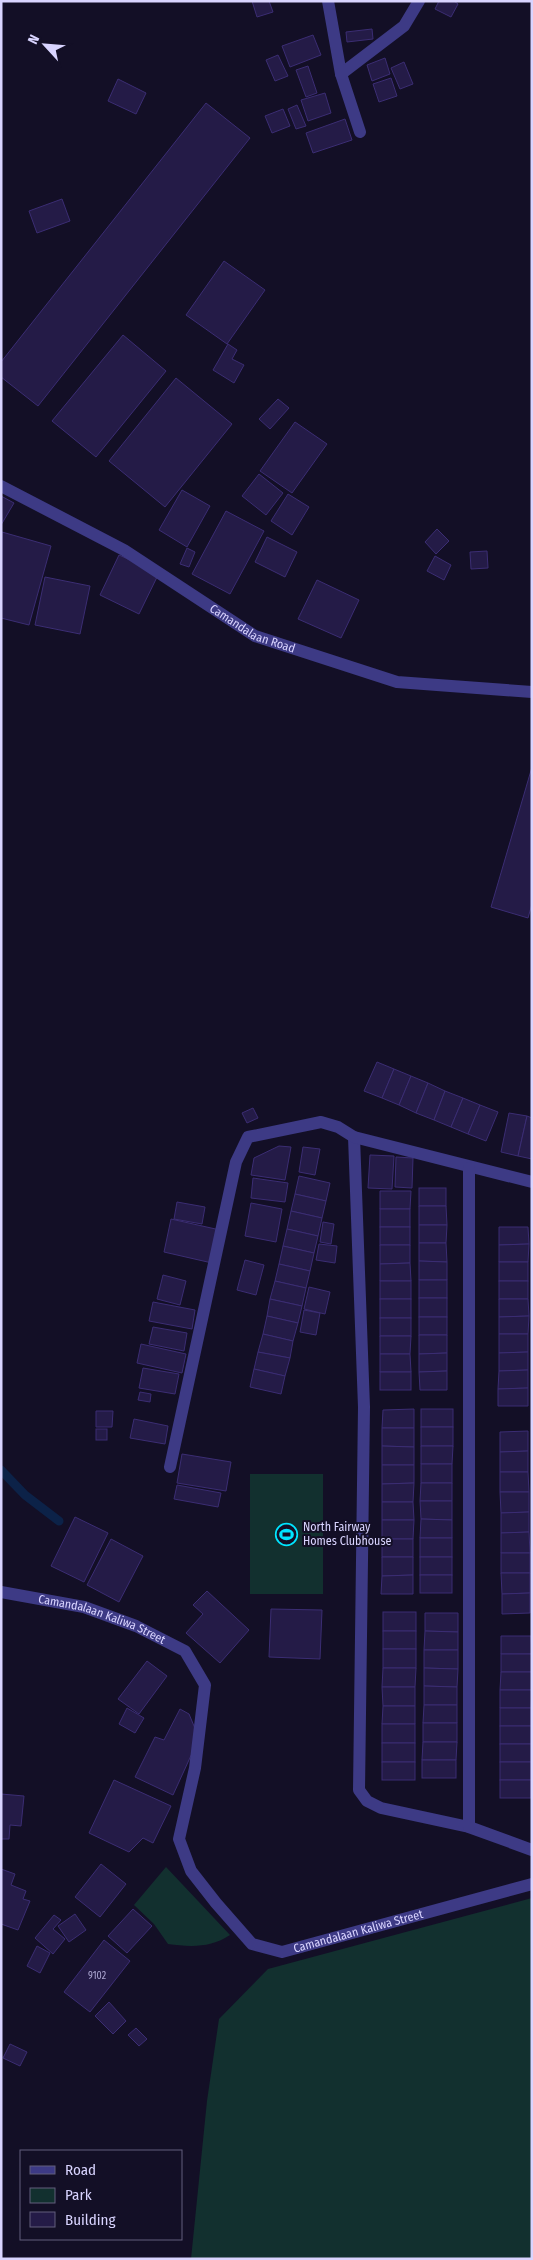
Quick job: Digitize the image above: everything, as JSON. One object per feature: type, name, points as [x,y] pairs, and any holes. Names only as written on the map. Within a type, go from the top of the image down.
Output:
[{"type":"street","points":[[328,1],[341,74],[360,132]]},
{"type":"street","points":[[341,74],[404,26],[419,1]]},
{"type":"street","name":"Camandalaan Road","points":[[1,486],[124,550],[255,636],[397,682],[532,692]]},
{"type":"street","points":[[170,1467],[236,1162],[248,1137],[321,1122],[338,1127],[354,1137],[470,1168],[532,1182]]},
{"type":"street","points":[[354,1137],[364,1407],[359,1790],[367,1801],[381,1808],[469,1827],[532,1850]]},
{"type":"street","points":[[469,1827],[470,1168]]},
{"type":"street","name":"Camandalaan Kaliwa Street","points":[[1,1592],[84,1608],[136,1626],[185,1651],[205,1686],[195,1768],[179,1839],[191,1871],[252,1944],[282,1952],[532,1884]]},
{"type":"green space","name":"North Fairway Homes Clubhouse","points":[[250,1474],[323,1474],[323,1594],[250,1594]]},
{"type":"green space","points":[[166,1867],[230,1935],[200,1946],[168,1944],[154,1924],[134,1905]]},
{"type":"green space","points":[[532,1898],[532,2259],[191,2259],[207,2101],[219,2019],[268,1969]]},
{"type":"building","points":[[252,1],[269,1],[273,12],[257,17]]},
{"type":"building","points":[[439,1],[454,1],[458,4],[451,17],[435,9]]},
{"type":"building","points":[[372,29],[373,39],[347,42],[346,32]]},
{"type":"building","points":[[313,35],[321,55],[290,67],[282,46]]},
{"type":"building","points":[[278,55],[288,76],[275,81],[266,60]]},
{"type":"building","points":[[385,58],[390,74],[372,81],[367,65]]},
{"type":"building","points":[[404,62],[413,84],[400,89],[391,68]]},
{"type":"building","points":[[308,66],[317,93],[306,97],[296,70]]},
{"type":"building","points":[[391,78],[397,96],[379,102],[373,84]]},
{"type":"building","points":[[118,79],[146,93],[136,114],[108,101]]},
{"type":"building","points":[[325,93],[331,113],[308,121],[301,100]]},
{"type":"building","points":[[206,103],[250,138],[38,406],[1,377],[1,362]]},
{"type":"building","points":[[297,105],[306,126],[296,129],[288,109]]},
{"type":"building","points":[[283,109],[290,126],[272,133],[265,116]]},
{"type":"building","points":[[345,119],[352,140],[313,153],[306,133]]},
{"type":"building","points":[[62,199],[70,221],[37,233],[29,211]]},
{"type":"building","points":[[224,261],[265,290],[227,344],[186,315]]},
{"type":"building","points":[[123,335],[166,371],[96,457],[52,421]]},
{"type":"building","points":[[228,344],[237,350],[232,359],[244,365],[234,383],[213,370]]},
{"type":"building","points":[[176,378],[232,424],[165,507],[109,461]]},
{"type":"building","points":[[278,399],[289,408],[270,429],[259,419]]},
{"type":"building","points":[[295,422],[327,444],[292,493],[260,471]]},
{"type":"building","points":[[259,474],[283,493],[266,515],[242,496]]},
{"type":"building","points":[[182,490],[210,506],[187,547],[159,530]]},
{"type":"building","points":[[288,494],[309,507],[292,535],[271,521]]},
{"type":"building","points":[[1,496],[14,503],[1,525]]},
{"type":"building","points":[[226,511],[264,531],[230,594],[192,574]]},
{"type":"building","points":[[437,529],[449,541],[436,554],[425,542]]},
{"type":"building","points":[[2,532],[51,546],[29,625],[1,618]]},
{"type":"building","points":[[267,537],[297,552],[285,577],[255,562]]},
{"type":"building","points":[[187,548],[195,552],[189,567],[180,564]]},
{"type":"building","points":[[487,551],[488,568],[471,569],[470,552]]},
{"type":"building","points":[[119,555],[159,573],[139,614],[100,595]]},
{"type":"building","points":[[435,556],[451,565],[444,580],[427,571]]},
{"type":"building","points":[[45,577],[90,586],[80,634],[35,625]]},
{"type":"building","points":[[317,580],[359,600],[341,638],[298,619]]},
{"type":"building","points":[[532,767],[532,904],[528,918],[491,907]]},
{"type":"building","points":[[377,1062],[394,1069],[382,1098],[364,1091]]},
{"type":"building","points":[[394,1069],[411,1076],[399,1105],[382,1098]]},
{"type":"building","points":[[411,1076],[428,1083],[416,1113],[399,1105]]},
{"type":"building","points":[[428,1083],[445,1091],[434,1120],[416,1113]]},
{"type":"building","points":[[445,1091],[463,1098],[451,1127],[434,1120]]},
{"type":"building","points":[[463,1098],[480,1105],[468,1134],[451,1127]]},
{"type":"building","points":[[480,1105],[498,1112],[486,1141],[468,1134]]},
{"type":"building","points":[[253,1108],[258,1118],[247,1123],[242,1113]]},
{"type":"building","points":[[509,1113],[527,1116],[518,1156],[501,1152]]},
{"type":"building","points":[[527,1116],[532,1118],[532,1159],[518,1156]]},
{"type":"building","points":[[279,1146],[291,1147],[285,1180],[251,1175],[254,1158]]},
{"type":"building","points":[[303,1147],[320,1149],[315,1175],[299,1172]]},
{"type":"building","points":[[370,1155],[394,1156],[392,1189],[368,1188]]},
{"type":"building","points":[[396,1157],[413,1158],[412,1188],[395,1187]]},
{"type":"building","points":[[299,1176],[330,1183],[326,1201],[295,1194]]},
{"type":"building","points":[[253,1178],[288,1183],[285,1202],[251,1198]]},
{"type":"building","points":[[419,1188],[446,1188],[446,1206],[419,1206]]},
{"type":"building","points":[[380,1191],[411,1191],[410,1209],[380,1209]]},
{"type":"building","points":[[295,1194],[326,1201],[322,1218],[291,1211]]},
{"type":"building","points":[[177,1202],[205,1207],[202,1224],[174,1219]]},
{"type":"building","points":[[251,1203],[282,1209],[276,1242],[245,1236]]},
{"type":"building","points":[[419,1206],[446,1206],[447,1225],[419,1225]]},
{"type":"building","points":[[380,1209],[410,1209],[410,1227],[380,1227]]},
{"type":"building","points":[[291,1211],[322,1218],[318,1236],[287,1229]]},
{"type":"building","points":[[171,1219],[220,1230],[212,1263],[164,1252]]},
{"type":"building","points":[[323,1222],[334,1224],[331,1244],[320,1242]]},
{"type":"building","points":[[419,1225],[447,1225],[446,1243],[419,1243]]},
{"type":"building","points":[[380,1227],[410,1227],[410,1245],[380,1245]]},
{"type":"building","points":[[499,1227],[528,1227],[529,1244],[499,1245]]},
{"type":"building","points":[[287,1229],[318,1236],[314,1253],[283,1246]]},
{"type":"building","points":[[419,1243],[446,1243],[447,1262],[419,1261]]},
{"type":"building","points":[[319,1244],[337,1246],[335,1263],[316,1260]]},
{"type":"building","points":[[529,1244],[528,1262],[499,1262],[499,1245]]},
{"type":"building","points":[[380,1245],[410,1245],[410,1263],[380,1264]]},
{"type":"building","points":[[283,1246],[314,1253],[310,1271],[279,1264]]},
{"type":"building","points":[[245,1260],[264,1265],[256,1295],[237,1290]]},
{"type":"building","points":[[419,1261],[447,1262],[447,1280],[419,1280]]},
{"type":"building","points":[[499,1262],[528,1262],[528,1281],[499,1281]]},
{"type":"building","points":[[410,1263],[411,1281],[380,1281],[380,1264]]},
{"type":"building","points":[[279,1264],[310,1271],[306,1288],[275,1281]]},
{"type":"building","points":[[163,1275],[186,1281],[180,1305],[157,1299]]},
{"type":"building","points":[[419,1280],[447,1280],[447,1298],[419,1298]]},
{"type":"building","points":[[275,1281],[306,1288],[302,1306],[270,1299]]},
{"type":"building","points":[[380,1281],[411,1281],[411,1299],[380,1299]]},
{"type":"building","points":[[499,1281],[528,1281],[528,1299],[499,1299]]},
{"type":"building","points":[[309,1287],[330,1292],[325,1314],[304,1309]]},
{"type":"building","points":[[419,1298],[447,1298],[447,1317],[419,1317]]},
{"type":"building","points":[[270,1299],[302,1306],[298,1323],[267,1316]]},
{"type":"building","points":[[380,1299],[411,1299],[411,1318],[380,1318]]},
{"type":"building","points":[[499,1299],[528,1299],[529,1316],[499,1317]]},
{"type":"building","points":[[153,1302],[195,1310],[192,1329],[149,1321]]},
{"type":"building","points":[[304,1310],[320,1313],[316,1335],[300,1332]]},
{"type":"building","points":[[267,1316],[298,1323],[293,1341],[263,1334]]},
{"type":"building","points":[[529,1316],[528,1334],[499,1334],[499,1317]]},
{"type":"building","points":[[419,1317],[447,1317],[447,1335],[419,1335]]},
{"type":"building","points":[[380,1318],[411,1318],[411,1336],[380,1336]]},
{"type":"building","points":[[153,1327],[187,1333],[184,1351],[149,1344]]},
{"type":"building","points":[[263,1334],[293,1341],[290,1358],[258,1352]]},
{"type":"building","points":[[499,1334],[528,1334],[528,1352],[499,1353]]},
{"type":"building","points":[[419,1335],[447,1335],[447,1353],[419,1354]]},
{"type":"building","points":[[380,1336],[411,1336],[410,1354],[380,1354]]},
{"type":"building","points":[[141,1344],[186,1354],[182,1373],[137,1363]]},
{"type":"building","points":[[258,1352],[290,1358],[285,1376],[254,1369]]},
{"type":"building","points":[[528,1352],[528,1370],[499,1371],[499,1353]]},
{"type":"building","points":[[447,1353],[447,1371],[419,1372],[419,1354]]},
{"type":"building","points":[[380,1354],[410,1354],[411,1372],[380,1372]]},
{"type":"building","points":[[143,1368],[179,1374],[175,1394],[139,1388]]},
{"type":"building","points":[[254,1369],[285,1376],[281,1394],[250,1387]]},
{"type":"building","points":[[528,1370],[528,1388],[498,1389],[499,1371]]},
{"type":"building","points":[[447,1371],[447,1390],[420,1390],[419,1372]]},
{"type":"building","points":[[380,1372],[411,1372],[411,1390],[380,1390]]},
{"type":"building","points":[[528,1388],[528,1406],[498,1406],[498,1389]]},
{"type":"building","points":[[140,1392],[151,1394],[150,1402],[138,1400]]},
{"type":"building","points":[[414,1409],[414,1428],[382,1428],[383,1410]]},
{"type":"building","points":[[421,1409],[453,1409],[453,1427],[421,1427]]},
{"type":"building","points":[[96,1411],[113,1411],[112,1427],[96,1427]]},
{"type":"building","points":[[134,1419],[168,1426],[165,1444],[130,1438]]},
{"type":"building","points":[[421,1427],[453,1427],[453,1446],[421,1446]]},
{"type":"building","points":[[382,1428],[414,1428],[414,1447],[382,1446]]},
{"type":"building","points":[[96,1429],[107,1429],[107,1440],[96,1440]]},
{"type":"building","points":[[528,1431],[528,1451],[500,1452],[500,1432]]},
{"type":"building","points":[[382,1446],[414,1447],[414,1465],[382,1465]]},
{"type":"building","points":[[421,1446],[453,1446],[452,1464],[421,1464]]},
{"type":"building","points":[[528,1451],[528,1472],[500,1472],[500,1452]]},
{"type":"building","points":[[182,1454],[231,1462],[226,1491],[177,1483]]},
{"type":"building","points":[[421,1464],[452,1464],[452,1483],[421,1483]]},
{"type":"building","points":[[382,1465],[414,1465],[414,1483],[382,1484]]},
{"type":"building","points":[[500,1472],[528,1472],[529,1492],[500,1492]]},
{"type":"building","points":[[414,1483],[413,1502],[382,1502],[382,1484]]},
{"type":"building","points":[[421,1483],[452,1483],[452,1501],[420,1501]]},
{"type":"building","points":[[177,1485],[221,1493],[218,1507],[174,1499]]},
{"type":"building","points":[[500,1492],[529,1492],[529,1512],[501,1513]]},
{"type":"building","points":[[420,1501],[452,1501],[452,1520],[421,1519]]},
{"type":"building","points":[[382,1502],[413,1502],[414,1520],[382,1520]]},
{"type":"building","points":[[529,1512],[529,1532],[501,1533],[501,1513]]},
{"type":"building","points":[[75,1517],[108,1533],[84,1582],[51,1566]]},
{"type":"building","points":[[421,1519],[452,1520],[452,1538],[420,1538]]},
{"type":"building","points":[[382,1520],[414,1520],[413,1539],[382,1539]]},
{"type":"building","points":[[529,1532],[530,1553],[501,1553],[501,1533]]},
{"type":"building","points":[[420,1538],[452,1538],[452,1557],[420,1557]]},
{"type":"building","points":[[111,1539],[143,1556],[119,1602],[87,1585]]},
{"type":"building","points":[[382,1539],[413,1539],[413,1557],[382,1557]]},
{"type":"building","points":[[501,1553],[530,1553],[530,1573],[501,1573]]},
{"type":"building","points":[[382,1557],[413,1557],[413,1575],[382,1576]]},
{"type":"building","points":[[420,1557],[452,1557],[452,1575],[420,1575]]},
{"type":"building","points":[[501,1573],[530,1573],[530,1593],[502,1594]]},
{"type":"building","points":[[413,1575],[413,1594],[381,1594],[382,1576]]},
{"type":"building","points":[[420,1575],[452,1575],[452,1593],[420,1593]]},
{"type":"building","points":[[207,1591],[249,1630],[220,1663],[186,1633],[203,1614],[193,1605]]},
{"type":"building","points":[[530,1593],[530,1613],[502,1614],[502,1594]]},
{"type":"building","points":[[271,1609],[322,1610],[320,1659],[269,1657]]},
{"type":"building","points":[[383,1612],[416,1612],[416,1631],[383,1631]]},
{"type":"building","points":[[425,1613],[458,1613],[458,1632],[425,1631]]},
{"type":"building","points":[[383,1631],[416,1631],[416,1649],[383,1649]]},
{"type":"building","points":[[425,1631],[458,1632],[458,1650],[424,1650]]},
{"type":"building","points":[[501,1636],[531,1636],[532,1654],[501,1654]]},
{"type":"building","points":[[383,1649],[416,1649],[416,1668],[383,1668]]},
{"type":"building","points":[[424,1650],[458,1650],[458,1669],[424,1668]]},
{"type":"building","points":[[501,1654],[532,1654],[532,1672],[501,1672]]},
{"type":"building","points":[[147,1661],[167,1676],[139,1714],[118,1699]]},
{"type":"building","points":[[383,1668],[416,1668],[415,1687],[382,1687]]},
{"type":"building","points":[[424,1668],[458,1669],[457,1687],[424,1686]]},
{"type":"building","points":[[501,1672],[532,1672],[532,1690],[500,1690]]},
{"type":"building","points":[[424,1686],[457,1687],[457,1705],[424,1705]]},
{"type":"building","points":[[382,1687],[415,1687],[415,1706],[383,1706]]},
{"type":"building","points":[[500,1690],[532,1690],[531,1708],[500,1708]]},
{"type":"building","points":[[424,1705],[457,1705],[457,1723],[423,1723]]},
{"type":"building","points":[[383,1706],[415,1706],[415,1724],[382,1724]]},
{"type":"building","points":[[127,1708],[144,1718],[135,1733],[119,1724]]},
{"type":"building","points":[[500,1708],[531,1708],[531,1726],[500,1726]]},
{"type":"building","points":[[180,1709],[189,1714],[199,1738],[173,1795],[135,1777],[155,1737],[164,1740]]},
{"type":"building","points":[[423,1723],[457,1723],[457,1742],[423,1742]]},
{"type":"building","points":[[382,1724],[415,1724],[415,1743],[382,1743]]},
{"type":"building","points":[[500,1726],[531,1726],[531,1744],[500,1744]]},
{"type":"building","points":[[423,1742],[457,1742],[456,1760],[422,1760]]},
{"type":"building","points":[[382,1743],[415,1743],[415,1762],[382,1762]]},
{"type":"building","points":[[500,1744],[531,1744],[531,1762],[500,1762]]},
{"type":"building","points":[[422,1760],[456,1760],[456,1778],[422,1778]]},
{"type":"building","points":[[382,1762],[415,1762],[415,1780],[382,1780]]},
{"type":"building","points":[[500,1762],[531,1762],[531,1780],[500,1780]]},
{"type":"building","points":[[114,1780],[171,1806],[153,1843],[143,1838],[129,1852],[89,1833]]},
{"type":"building","points":[[500,1780],[531,1780],[531,1798],[500,1798]]},
{"type":"building","points":[[1,1794],[24,1796],[21,1826],[10,1825],[9,1839],[1,1839]]},
{"type":"building","points":[[101,1864],[126,1884],[100,1917],[75,1897]]},
{"type":"building","points":[[1,1869],[15,1874],[11,1885],[26,1891],[23,1899],[30,1901],[18,1930],[1,1924]]},
{"type":"building","points":[[133,1909],[152,1926],[127,1953],[108,1936]]},
{"type":"building","points":[[75,1914],[86,1930],[69,1942],[58,1926]]},
{"type":"building","points":[[54,1915],[61,1920],[53,1929],[65,1939],[53,1954],[35,1938]]},
{"type":"building","points":[[104,1940],[130,1961],[90,2012],[64,1992]]},
{"type":"building","points":[[37,1946],[50,1953],[40,1973],[27,1966]]},
{"type":"building","points":[[109,2002],[126,2021],[113,2034],[95,2016]]},
{"type":"building","points":[[136,2028],[147,2039],[139,2046],[128,2035]]},
{"type":"building","points":[[10,2044],[27,2052],[20,2066],[3,2058]]},
{"type":"waterway","points":[[1,1470],[25,1495],[59,1521]]},
{"type":"place","name":"North Fairway Homes Clubhouse","points":[[287,1534]]}]
